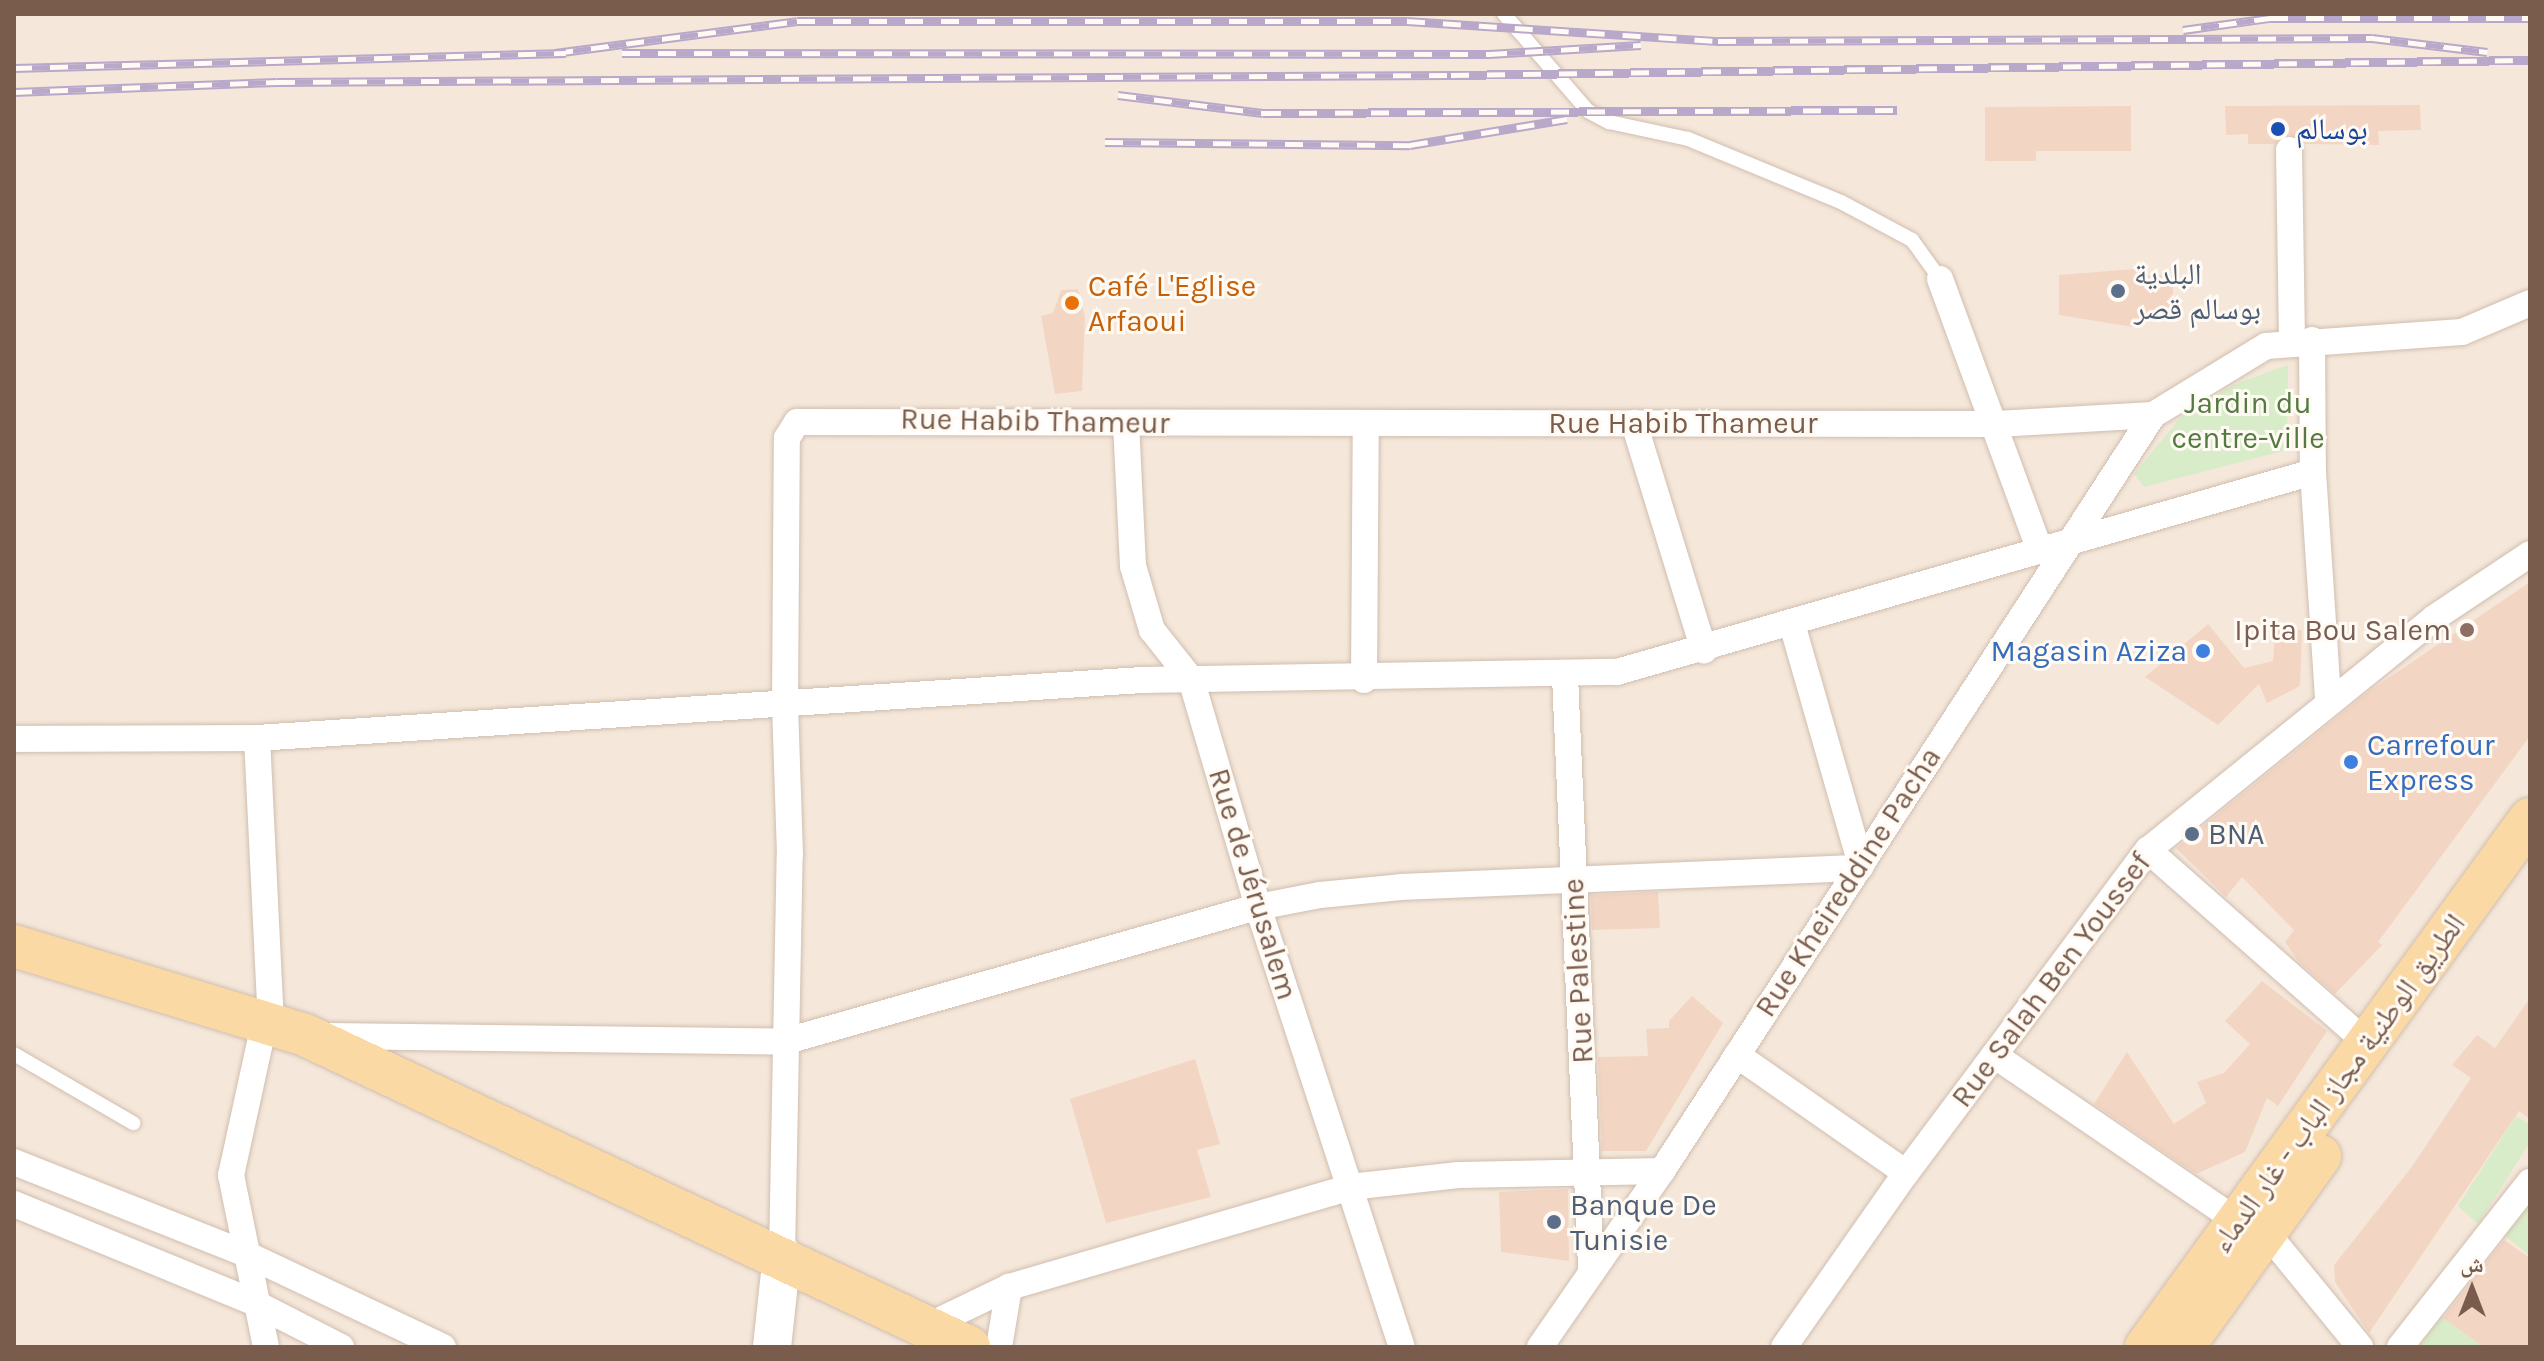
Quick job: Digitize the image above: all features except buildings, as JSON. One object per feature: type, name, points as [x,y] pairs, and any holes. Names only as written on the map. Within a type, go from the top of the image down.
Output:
[{"type":"main road","name":"الطريق الوطنية مجاز الباب - غار الدماء","points":[[2183,1347],[2252,1227],[2368,1044],[2530,819]]},
{"type":"main road","name":"الطريق الوطنية مجاز الباب - غار الدماء","points":[[2146,1347],[2252,1227],[2530,867]]},
{"type":"main road","points":[[14,946],[280,1028],[642,1197],[782,1255],[930,1325],[969,1347]]},
{"type":"street","points":[[2289,150],[2328,700]]},
{"type":"street","points":[[1940,279],[1997,424],[2040,551]]},
{"type":"street","name":"Rue Habib Thameur","points":[[785,704],[787,438],[797,422],[809,418],[1126,423],[1997,424],[2153,415],[2244,356],[2302,340],[2462,332],[2530,303]]},
{"type":"street","name":"Rue Kheireddine Pacha","points":[[1540,1347],[1591,1267],[1662,1171],[1860,867],[1956,711],[2072,543],[2153,415]]},
{"type":"street","name":"Rue de Jérusalem","points":[[1126,423],[1133,566],[1152,630],[1191,679],[1258,907],[1402,1347]]},
{"type":"street","points":[[1364,680],[1366,423]]},
{"type":"street","points":[[1634,423],[1704,650]]},
{"type":"street","points":[[14,739],[257,738],[1191,679],[1364,680],[1617,672],[1704,650],[2313,472]]},
{"type":"street","name":"Rue Salah Ben Youssef","points":[[1784,1347],[1906,1173],[2148,850],[2328,700],[2434,618],[2530,554]]},
{"type":"street","points":[[280,1028],[783,1042],[1258,907],[1401,887],[1860,867],[1792,624]]},
{"type":"street","name":"Rue Palestine","points":[[1565,676],[1591,1267]]},
{"type":"street","points":[[772,1347],[782,1255],[783,1042],[790,855],[785,704]]},
{"type":"street","points":[[257,738],[280,1028],[231,1175],[253,1302],[266,1347]]},
{"type":"street","points":[[2148,850],[2368,1044]]},
{"type":"street","points":[[1737,1055],[1906,1173]]},
{"type":"street","points":[[1994,1055],[2252,1227],[2360,1347]]},
{"type":"street","points":[[14,1162],[244,1253],[443,1347]]},
{"type":"street","points":[[930,1325],[1009,1287],[1350,1187],[1588,1168],[1662,1171]]},
{"type":"street","points":[[2400,1347],[2530,1182]]},
{"type":"street","points":[[14,1204],[253,1302],[341,1347]]},
{"type":"street","points":[[999,1347],[1009,1287]]},
{"type":"lane","points":[[1504,14],[1588,111],[1609,122],[1688,139],[1841,202],[1912,240],[1940,279]]},
{"type":"lane","points":[[14,1054],[133,1123]]},
{"type":"shaded area","name":"بوسالم","points":[[14,14],[2530,14],[2530,1347],[14,1347]]},
{"type":"green space","name":"Jardin du centre-ville","points":[[2288,365],[2287,450],[2144,487],[2134,474],[2180,418],[2233,385]]},
{"type":"green space","points":[[2516,1116],[2530,1125],[2530,1142],[2478,1224],[2458,1206]]},
{"type":"green space","points":[[2530,1201],[2530,1256],[2502,1233]]},
{"type":"green space","points":[[2440,1316],[2484,1347],[2420,1347]]},
{"type":"railway","points":[[2183,30],[2270,18],[2530,18]]},
{"type":"railway","points":[[555,53],[797,21],[1407,21],[1718,41],[2372,38],[2487,52]]},
{"type":"railway","points":[[622,53],[1489,54],[1641,45]]},
{"type":"railway","points":[[14,68],[566,53]]},
{"type":"railway","points":[[14,92],[277,82],[1451,75],[2530,60]]},
{"type":"railway","points":[[1118,95],[1263,113],[1897,110]]},
{"type":"railway","points":[[1105,142],[1410,145],[1567,119]]},
{"type":"place","name":"بوسالم","points":[[2278,129]]},
{"type":"place","name":"البلدية بوسالم قصر","points":[[2118,291]]},
{"type":"place","name":"Café L'Eglise Arfaoui","points":[[1072,303]]},
{"type":"place","name":"Ipita Bou Salem","points":[[2467,630]]},
{"type":"place","name":"Magasin Aziza","points":[[2203,651]]},
{"type":"place","name":"Carrefour Express","points":[[2351,762]]},
{"type":"place","name":"BNA","points":[[2192,834]]},
{"type":"place","name":"Banque De Tunisie","points":[[1554,1222]]}]
